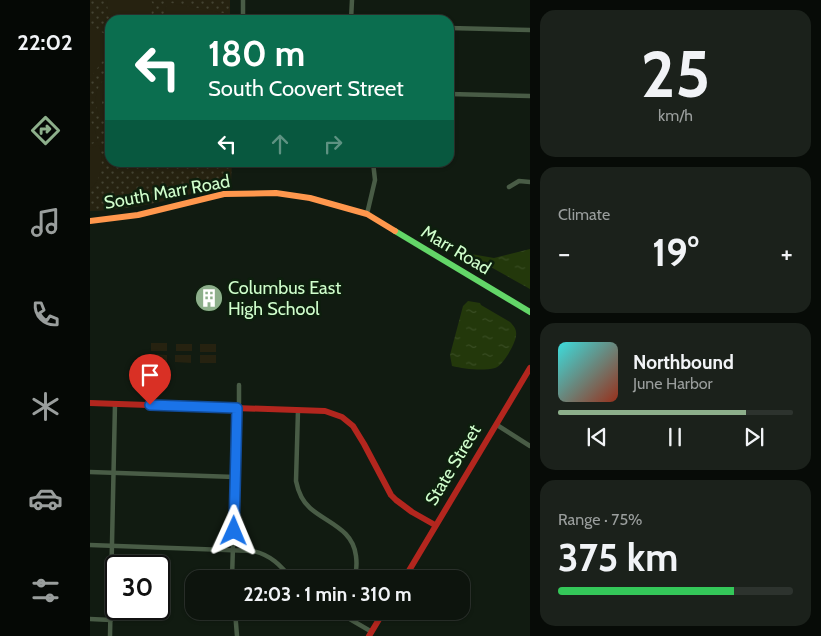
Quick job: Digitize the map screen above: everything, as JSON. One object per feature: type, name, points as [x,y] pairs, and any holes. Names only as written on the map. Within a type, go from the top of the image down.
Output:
[{"type":"main road","name":"South Marr Road","points":[[90,221],[138,215],[224,194],[276,194],[310,198],[367,214]]},
{"type":"main road","name":"Marr Road","points":[[367,214],[530,312]]},
{"type":"main road","name":"State Street","points":[[409,570],[530,368]]},
{"type":"main road","points":[[90,403],[325,411],[336,414],[345,418],[355,429],[391,495],[404,507],[435,525]]},
{"type":"main road","points":[[371,634],[379,620]]},
{"type":"street","points":[[243,0],[243,15]]},
{"type":"street","points":[[352,0],[352,15]]},
{"type":"street","points":[[454,28],[530,30]]},
{"type":"street","points":[[454,94],[530,96]]},
{"type":"street","points":[[367,214],[375,180],[374,167]]},
{"type":"street","points":[[509,187],[519,181],[530,182]]},
{"type":"street","points":[[232,570],[239,385]]},
{"type":"street","points":[[111,555],[115,404]]},
{"type":"street","points":[[298,410],[296,481],[298,490],[310,508],[342,530],[352,542],[356,553],[356,570]]},
{"type":"street","points":[[495,424],[530,446]]},
{"type":"street","points":[[90,472],[235,477]]},
{"type":"street","points":[[90,545],[252,551],[264,554],[278,562],[285,570]]},
{"type":"street","points":[[90,619],[105,620]]},
{"type":"street","points":[[110,636],[111,620]]},
{"type":"street","points":[[236,620],[237,636]]},
{"type":"street","points":[[350,620],[371,634]]},
{"type":"shaded area","points":[[90,0],[230,0],[230,15],[105,15],[105,167],[232,167],[231,183],[144,205],[90,211]]},
{"type":"shaded area","points":[[107,0],[150,0],[153,4],[151,15],[108,14]]},
{"type":"shaded area","points":[[171,3],[228,15],[165,15],[166,7]]},
{"type":"shaded area","points":[[90,24],[105,34],[105,58],[90,78]]},
{"type":"shaded area","points":[[104,80],[105,91],[102,101],[105,122],[97,108],[96,101],[96,93]]},
{"type":"shaded area","points":[[90,120],[98,141],[90,143]]},
{"type":"shaded area","points":[[99,145],[101,169],[97,180],[90,190],[90,148]]},
{"type":"shaded area","points":[[151,343],[167,343],[167,351],[151,351]]},
{"type":"shaded area","points":[[176,344],[192,344],[192,351],[176,351]]},
{"type":"shaded area","points":[[200,344],[216,344],[216,352],[200,352]]},
{"type":"shaded area","points":[[151,354],[167,355],[167,362],[151,362]]},
{"type":"shaded area","points":[[175,355],[191,355],[191,363],[175,362]]},
{"type":"shaded area","points":[[200,355],[216,355],[216,363],[200,363]]},
{"type":"water","points":[[530,249],[530,289],[471,256],[471,254],[494,258]]},
{"type":"water","points":[[468,301],[480,303],[510,322],[516,330],[515,340],[511,349],[502,363],[495,368],[473,369],[452,366],[450,355],[463,306]]},
{"type":"traffic: fast","points":[[395,231],[530,312]]},
{"type":"traffic: slow","points":[[90,221],[138,215],[224,194],[276,193],[310,198],[367,214],[395,231]]},
{"type":"traffic: jam","points":[[409,570],[530,368]]},
{"type":"traffic: jam","points":[[90,403],[325,411],[342,417],[353,426],[391,495],[412,512],[435,525]]},
{"type":"traffic: jam","points":[[369,636],[379,620]]},
{"type":"place","name":"Columbus East High School","points":[[209,298]]},
{"type":"route","points":[[150,405],[237,408],[234,531]]}]
